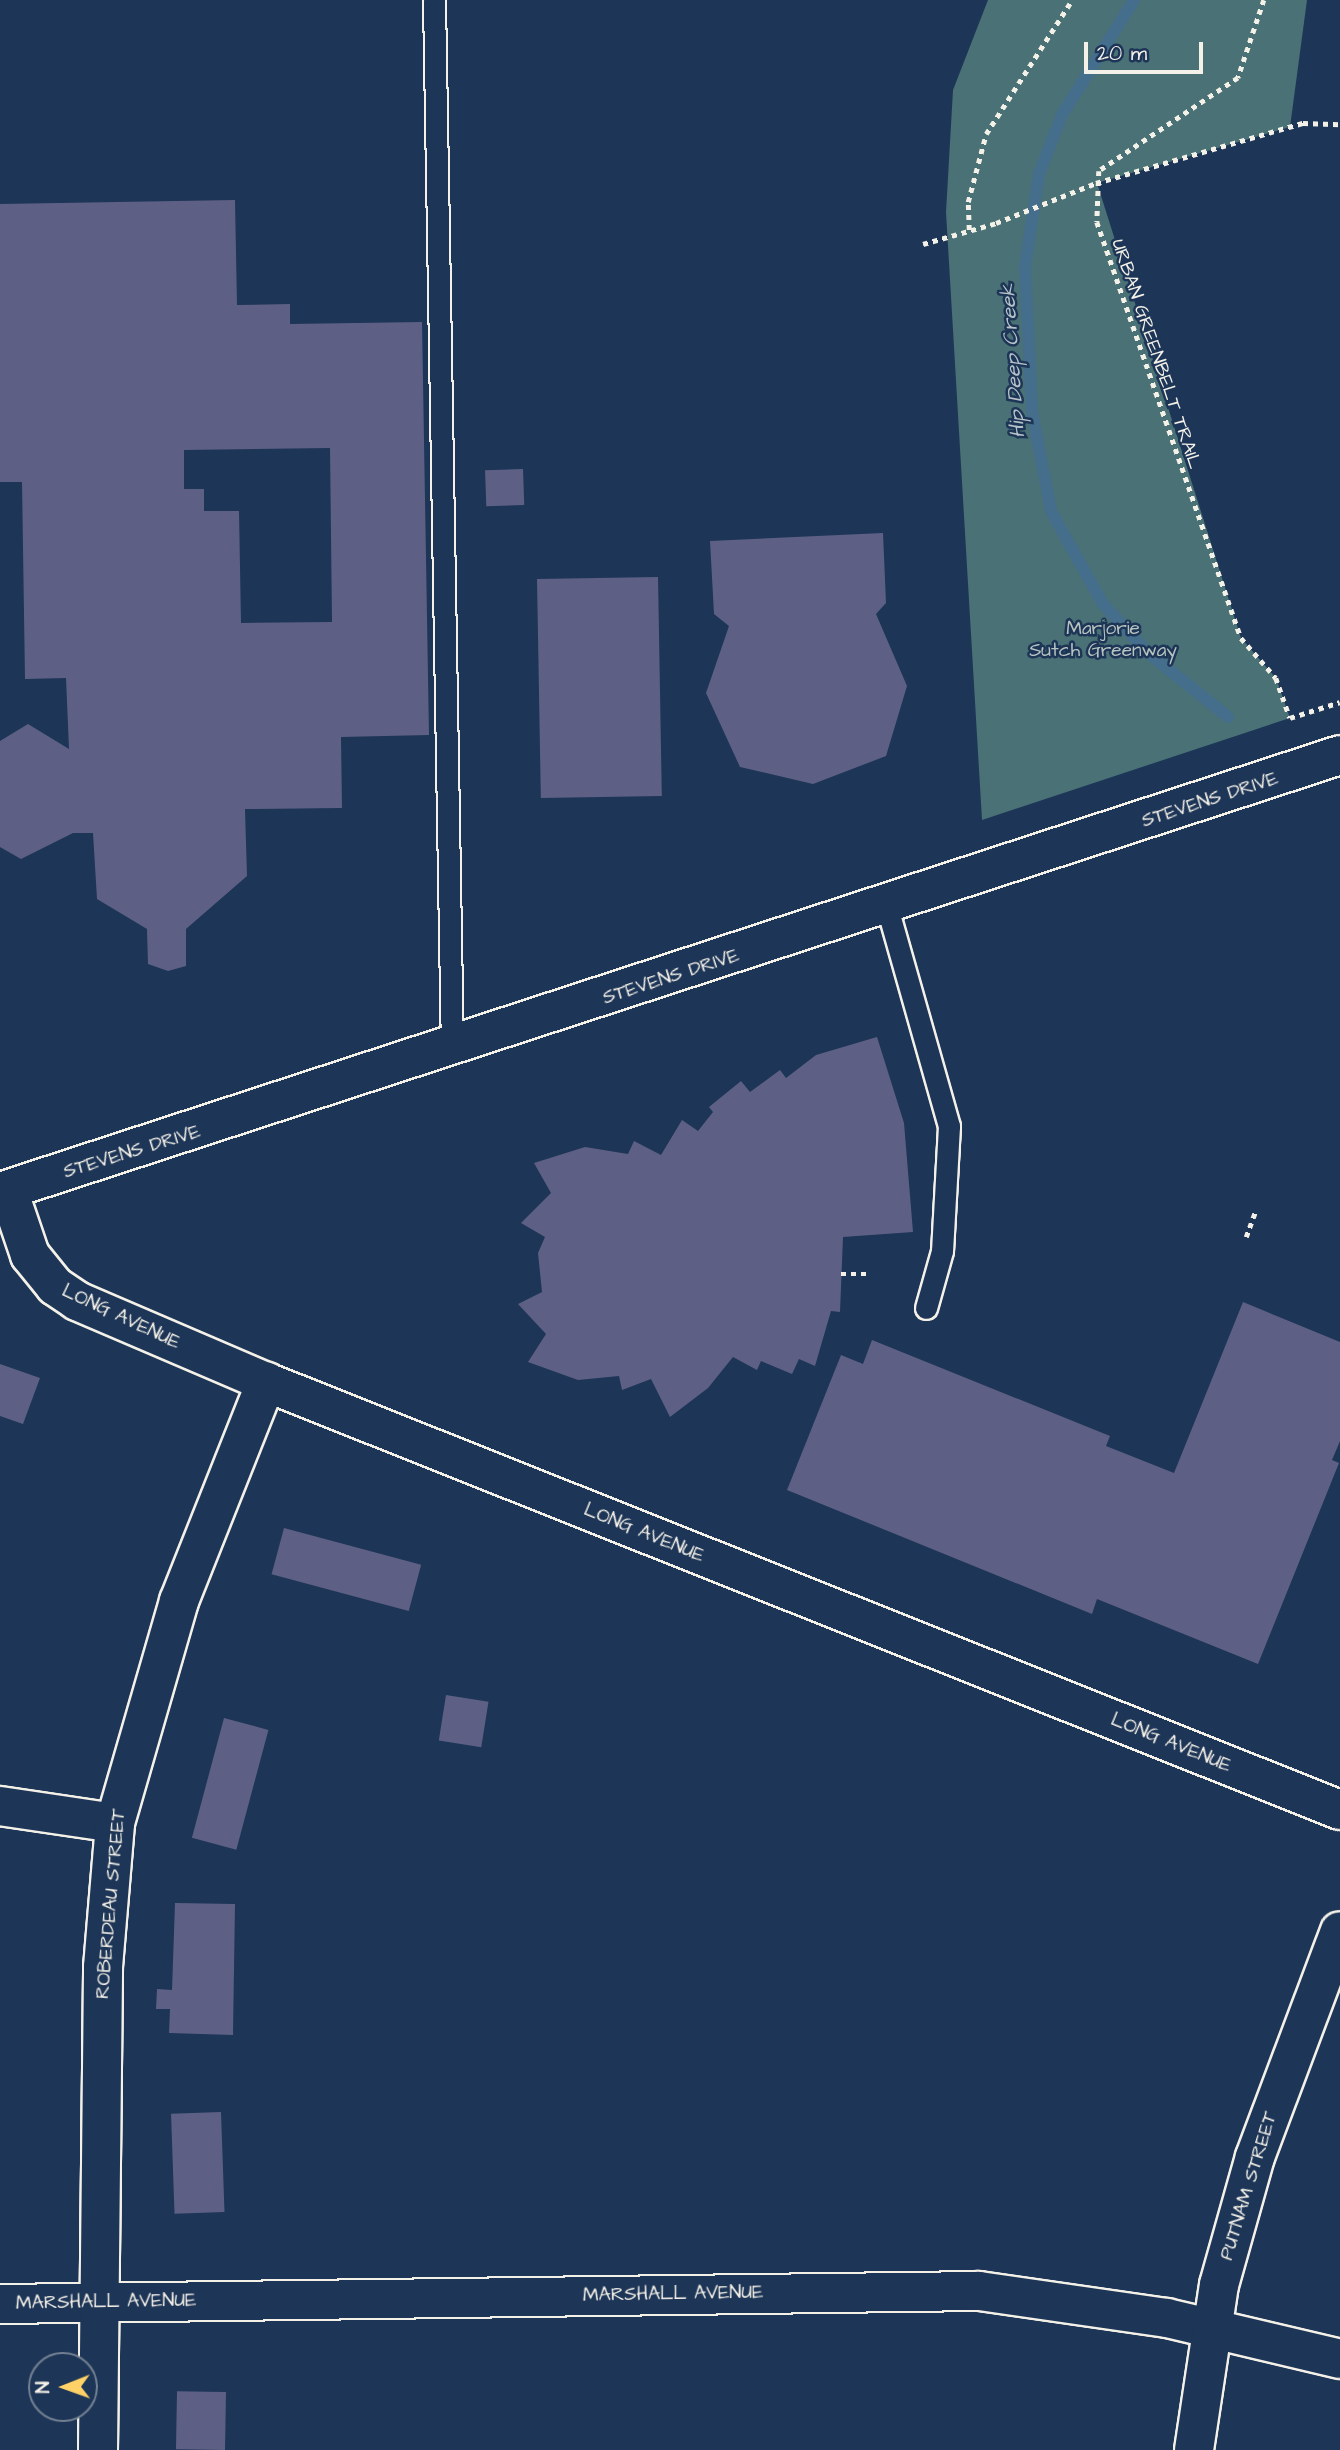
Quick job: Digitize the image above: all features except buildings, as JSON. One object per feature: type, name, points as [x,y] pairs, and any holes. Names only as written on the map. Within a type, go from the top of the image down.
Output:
[{"type":"street","name":"STEVENS DRIVE","points":[[4,1191],[452,1048],[1340,755]]},
{"type":"street","name":"LONG AVENUE","points":[[4,1191],[30,1255],[55,1286],[266,1382],[1340,1810]]},
{"type":"street","name":"ROBERDEAU STREET","points":[[98,2450],[103,1967],[115,1823],[179,1601],[266,1382]]},
{"type":"street","points":[[0,1805],[115,1823]]},
{"type":"street","name":"PUTNAM STREET","points":[[1194,2450],[1210,2327],[1255,2157],[1340,1931]]},
{"type":"street","name":"MARSHALL AVENUE","points":[[0,2304],[979,2291],[1210,2327],[1340,2359]]},
{"type":"lane","points":[[434,0],[452,1048]]},
{"type":"lane","points":[[887,906],[949,1126],[944,1237],[926,1308]]},
{"type":"path","points":[[969,231],[968,202],[986,134],[1072,0]]},
{"type":"path","points":[[1096,183],[1108,163],[1238,78],[1264,0]]},
{"type":"path","points":[[923,244],[996,223],[1067,198],[1096,183],[1303,123],[1340,124]]},
{"type":"path","name":"URBAN GREENBELT TRAIL","points":[[1096,183],[1097,222],[1241,638],[1276,678],[1290,718],[1340,702]]},
{"type":"path","points":[[1246,1237],[1256,1210]]},
{"type":"path","points":[[841,1274],[870,1274]]},
{"type":"green space","name":"Marjorie Sutch Greenway","points":[[988,0],[1307,0],[1290,127],[1097,183],[1241,638],[1276,678],[1290,718],[982,820],[946,212],[953,90]]},
{"type":"waterway","name":"Hip Deep Creek","points":[[1134,0],[1062,115],[1039,174],[1025,267],[1032,411],[1051,511],[1103,604],[1147,652],[1228,717]]}]
